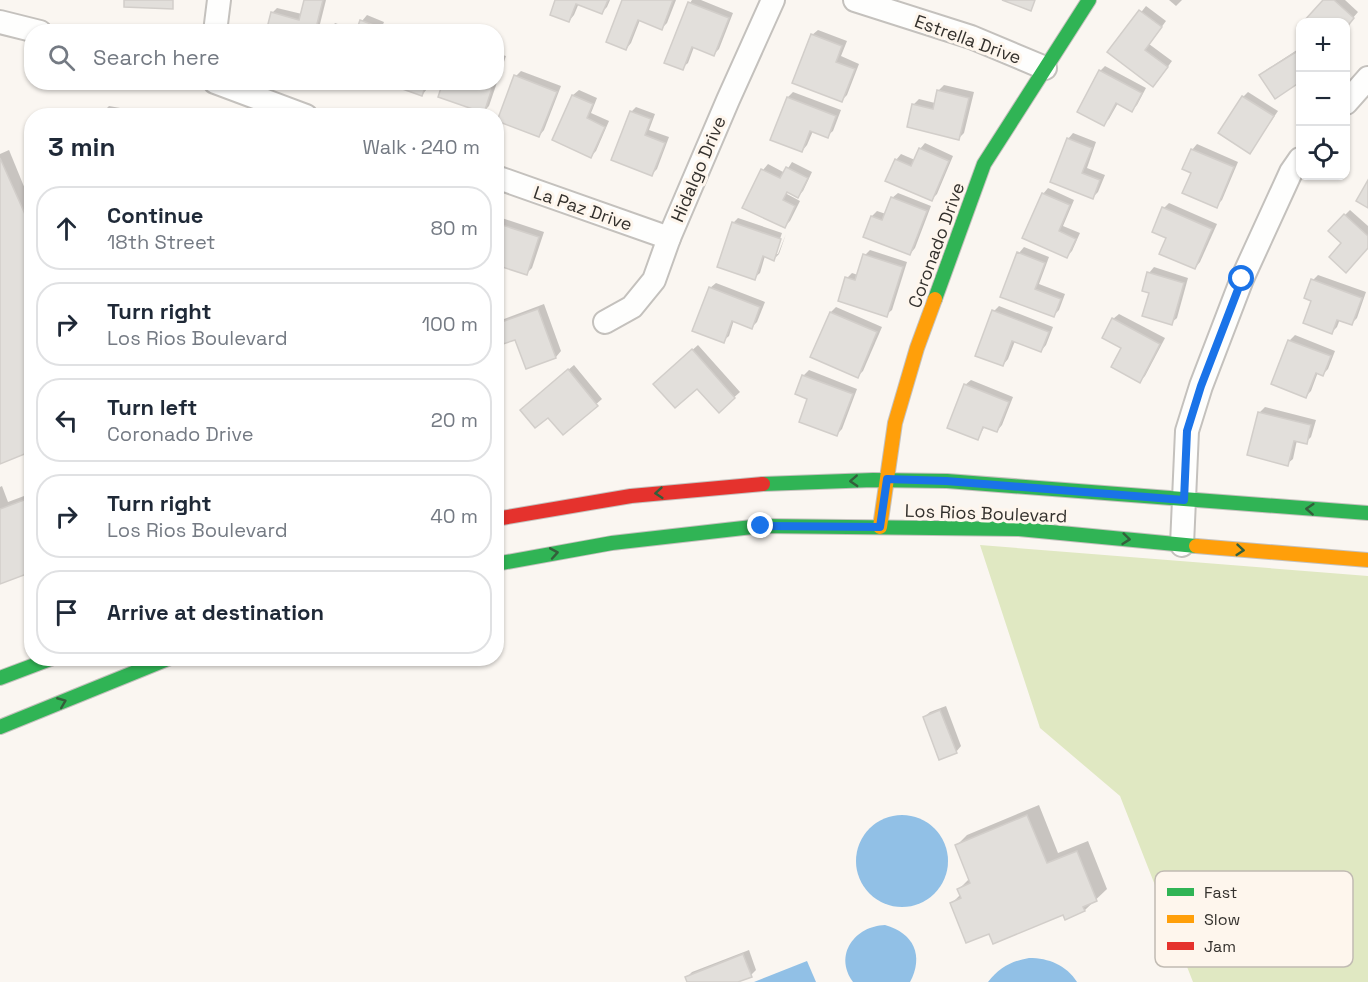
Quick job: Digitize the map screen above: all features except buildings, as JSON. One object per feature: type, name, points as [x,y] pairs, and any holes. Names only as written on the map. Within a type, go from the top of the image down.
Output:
[{"type":"main road","name":"Coronado Drive","points":[[880,527],[896,423],[917,348],[984,164],[1089,0]]},
{"type":"main road","name":"Los Rios Boulevard","points":[[504,518],[648,494],[754,485],[887,479],[958,481],[1368,513]]},
{"type":"main road","name":"Los Rios Boulevard","points":[[504,563],[612,543],[761,526],[1019,529],[1368,560]]},
{"type":"main road","points":[[0,678],[32,666]]},
{"type":"main road","points":[[4,722],[149,666]]},
{"type":"street","points":[[216,24],[219,0]]},
{"type":"street","name":"Hidalgo Drive","points":[[605,322],[632,307],[654,280],[669,238],[773,0]]},
{"type":"street","name":"Estrella Drive","points":[[855,0],[971,38],[1045,68]]},
{"type":"street","points":[[0,22],[24,28]]},
{"type":"street","points":[[1350,98],[1368,78]]},
{"type":"street","points":[[236,90],[285,108]]},
{"type":"street","points":[[1182,545],[1187,431],[1201,386],[1242,279],[1296,165]]},
{"type":"street","name":"La Paz Drive","points":[[504,180],[669,238]]},
{"type":"green space","points":[[980,545],[1368,576],[1368,982],[1193,982],[1187,967],[1353,967],[1353,871],[1155,871],[1155,885],[1120,796],[1040,728]]},
{"type":"water","points":[[902,815],[920,819],[934,829],[944,843],[948,861],[944,879],[934,893],[920,903],[902,907],[884,903],[870,893],[860,879],[856,861],[860,843],[870,829],[884,819]]},
{"type":"water","points":[[885,925],[903,934],[914,947],[916,963],[910,982],[853,982],[847,972],[845,962],[850,944],[856,936],[865,931]]},
{"type":"water","points":[[1029,958],[1043,959],[1062,967],[1077,982],[988,982],[1006,966]]},
{"type":"water","points":[[807,961],[816,982],[754,982]]},
{"type":"traffic: fast","points":[[935,299],[984,164],[1089,0]]},
{"type":"traffic: fast","points":[[763,484],[873,480],[947,481],[1368,513]]},
{"type":"traffic: fast","points":[[504,563],[612,543],[761,526],[1019,529],[1196,546]]},
{"type":"traffic: fast","points":[[0,678],[32,666]]},
{"type":"traffic: fast","points":[[0,727],[150,666]]},
{"type":"traffic: slow","points":[[880,527],[895,423],[917,348],[935,299]]},
{"type":"traffic: slow","points":[[1196,546],[1368,560]]},
{"type":"traffic: jam","points":[[504,518],[631,496],[763,484]]},
{"type":"route","points":[[761,526],[880,527],[887,479],[1042,487],[1184,500],[1187,431],[1201,386],[1242,279]]}]
